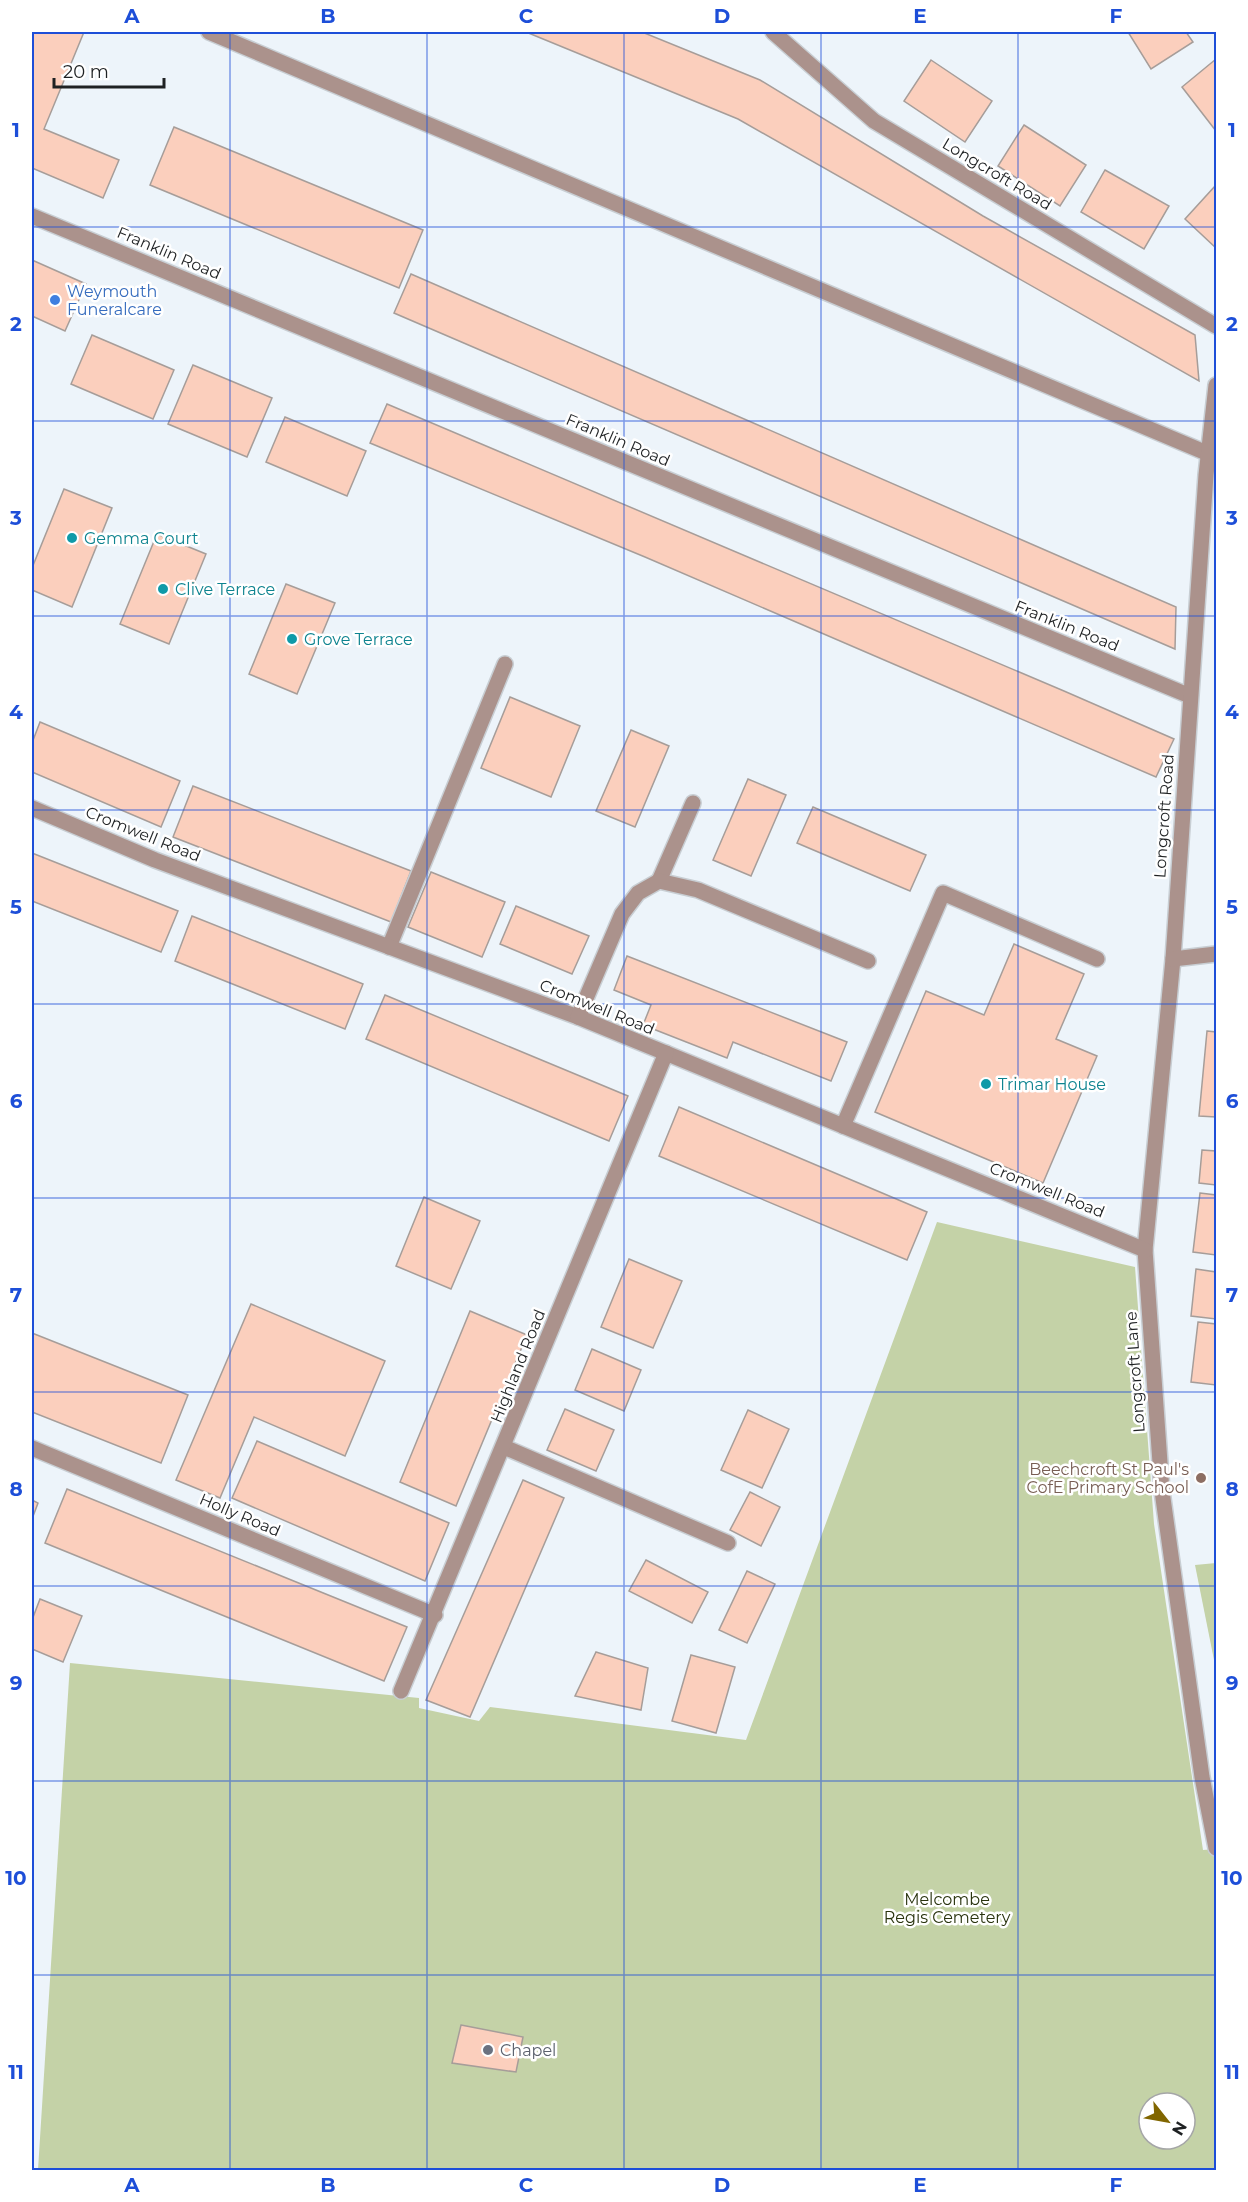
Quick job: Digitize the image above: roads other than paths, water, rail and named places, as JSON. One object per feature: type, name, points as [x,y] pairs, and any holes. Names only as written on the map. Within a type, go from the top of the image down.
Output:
[{"type":"street","points":[[209,32],[1209,454]]},
{"type":"street","name":"Longcroft Road","points":[[773,32],[874,122],[1216,326]]},
{"type":"street","name":"Franklin Road","points":[[32,216],[1190,696]]},
{"type":"street","name":"Longcroft Road","points":[[1145,1250],[1173,959],[1190,696],[1216,385]]},
{"type":"street","points":[[389,947],[505,664]]},
{"type":"street","points":[[578,1017],[622,914],[638,893],[659,881],[693,803]]},
{"type":"street","name":"Cromwell Road","points":[[32,808],[155,860],[578,1017],[1145,1250]]},
{"type":"street","points":[[659,881],[698,890],[868,961]]},
{"type":"street","points":[[843,1126],[943,893],[1097,959]]},
{"type":"street","points":[[1173,959],[1216,954]]},
{"type":"street","name":"Highland Road","points":[[401,1691],[435,1615],[666,1053]]},
{"type":"street","name":"Longcroft Lane","points":[[1145,1250],[1162,1491],[1202,1777],[1216,1848]]},
{"type":"street","points":[[504,1447],[728,1543]]},
{"type":"street","name":"Holly Road","points":[[32,1448],[435,1615]]},
{"type":"place","name":"Weymouth Funeralcare","points":[[55,300]]},
{"type":"place","name":"Gemma Court","points":[[72,538]]},
{"type":"place","name":"Clive Terrace","points":[[163,589]]},
{"type":"place","name":"Grove Terrace","points":[[292,639]]},
{"type":"place","name":"Trimar House","points":[[986,1084]]},
{"type":"place","name":"Beechcroft St Paul's CofE Primary School","points":[[1201,1478]]},
{"type":"place","name":"Chapel","points":[[488,2050]]},
{"type":"park label","name":"Melcombe Regis Cemetery","points":[[947,1908]]}]
